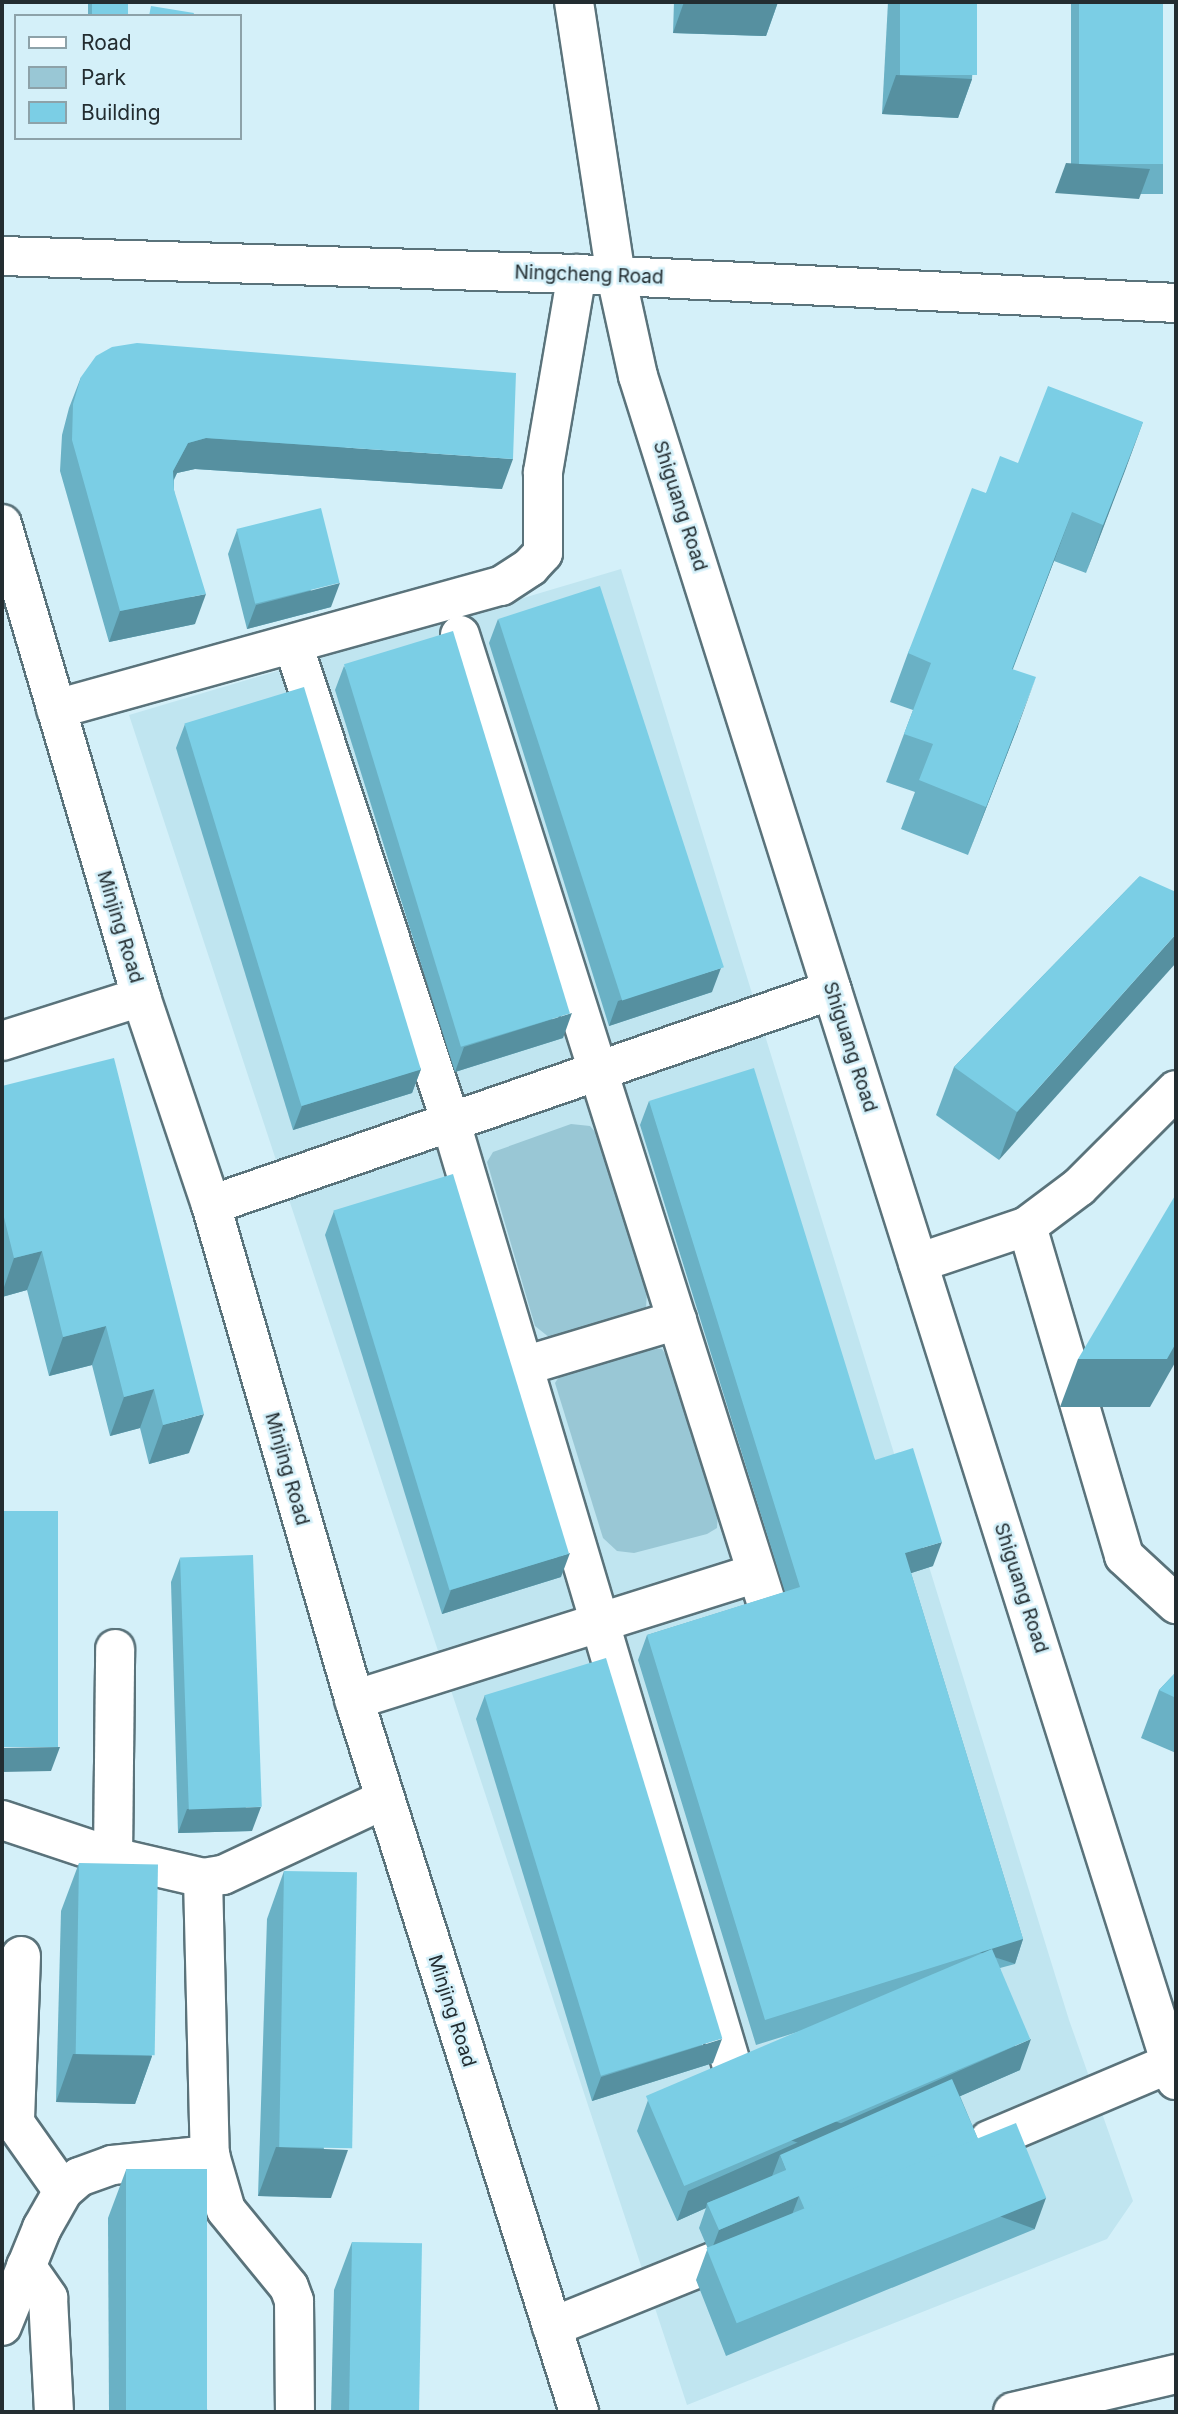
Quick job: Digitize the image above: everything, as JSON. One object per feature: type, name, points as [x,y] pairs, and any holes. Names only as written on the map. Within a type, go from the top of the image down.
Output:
[{"type":"street","name":"Shiguang Road","points":[[573,2],[616,276],[638,376],[1174,2072]]},
{"type":"street","name":"Ningcheng Road","points":[[2,256],[578,274],[1176,303]]},
{"type":"street","points":[[56,709],[502,586],[543,553],[543,472],[578,274]]},
{"type":"street","name":"Minjing Road","points":[[2,524],[141,996],[211,1205],[354,1700],[579,2412]]},
{"type":"street","points":[[460,635],[769,1611]]},
{"type":"street","points":[[293,644],[451,1123],[736,2076]]},
{"type":"street","points":[[211,1205],[832,990]]},
{"type":"street","points":[[2,1041],[141,996]]},
{"type":"street","points":[[918,1263],[1027,1226],[1079,1187],[1176,1090]]},
{"type":"street","points":[[1027,1226],[1124,1556],[1176,1604]]},
{"type":"street","points":[[524,1366],[677,1320]]},
{"type":"street","points":[[354,1700],[756,1573]]},
{"type":"street","points":[[113,1857],[115,1649]]},
{"type":"street","points":[[2,1819],[113,1857],[203,1878],[223,1875],[385,1799]]},
{"type":"street","points":[[203,1878],[210,2155],[226,2210],[289,2287],[294,2301],[295,2412]]},
{"type":"street","points":[[21,1956],[15,2123],[64,2191]]},
{"type":"street","points":[[698,2093],[773,2062]]},
{"type":"street","points":[[989,2140],[1174,2072]]},
{"type":"street","points":[[2,2326],[26,2266],[64,2191],[79,2177],[112,2165],[210,2155]]},
{"type":"street","points":[[552,2327],[770,2239]]},
{"type":"street","points":[[26,2266],[48,2298],[54,2412]]},
{"type":"street","points":[[1013,2412],[1176,2374]]},
{"type":"shaded area","points":[[621,569],[1069,2020],[1133,2201],[1107,2239],[687,2405],[129,715]]},
{"type":"green space","points":[[571,1124],[590,1126],[602,1140],[647,1292],[646,1308],[634,1316],[555,1342],[535,1326],[487,1162],[493,1152]]},
{"type":"green space","points":[[643,1347],[662,1349],[670,1361],[718,1512],[717,1528],[707,1534],[634,1553],[617,1551],[603,1538],[555,1383],[562,1372]]},
{"type":"building","points":[[92,2],[128,2],[128,14],[92,14]]},
{"type":"building","points":[[900,2],[977,2],[977,75],[900,75]]},
{"type":"building","points":[[1079,2],[1163,2],[1163,164],[1079,164]]},
{"type":"building","points":[[151,6],[194,13],[194,14],[149,14]]},
{"type":"building","points":[[137,343],[516,373],[513,459],[206,438],[188,443],[173,471],[174,490],[206,594],[120,611],[72,440],[73,404],[81,377],[96,356],[112,347]]},
{"type":"building","points":[[1048,386],[1143,422],[1103,525],[1072,512],[1012,669],[1036,677],[986,807],[919,780],[933,744],[904,734],[931,663],[908,653],[972,488],[986,493],[1000,456],[1018,463]]},
{"type":"building","points":[[321,508],[340,583],[255,604],[237,529]]},
{"type":"building","points":[[600,586],[724,967],[622,1000],[498,619]]},
{"type":"building","points":[[453,631],[570,1014],[461,1047],[344,664]]},
{"type":"building","points":[[304,687],[421,1070],[301,1106],[184,724]]},
{"type":"building","points":[[1140,876],[1176,892],[1176,934],[1017,1112],[954,1067]]},
{"type":"building","points":[[114,1058],[204,1414],[163,1425],[154,1389],[124,1397],[106,1326],[63,1337],[42,1251],[14,1258],[2,1209],[2,1086]]},
{"type":"building","points":[[754,1068],[875,1460],[913,1448],[942,1542],[905,1553],[1023,1939],[765,2020],[647,1635],[800,1587],[649,1101]]},
{"type":"building","points":[[453,1174],[569,1554],[450,1590],[333,1211]]},
{"type":"building","points":[[1176,1194],[1176,1343],[1167,1359],[1078,1359]]},
{"type":"building","points":[[2,1511],[58,1511],[58,1747],[2,1747]]},
{"type":"building","points":[[253,1555],[262,1807],[189,1809],[180,1558]]},
{"type":"building","points":[[606,1658],[722,2039],[601,2076],[485,1695]]},
{"type":"building","points":[[1176,1672],[1176,1698],[1159,1690]]},
{"type":"building","points":[[79,1863],[158,1864],[155,2055],[76,2054]]},
{"type":"building","points":[[284,1871],[357,1872],[352,2148],[279,2147]]},
{"type":"building","points":[[992,1949],[1030,2039],[684,2186],[646,2096]]},
{"type":"building","points":[[952,2079],[978,2139],[805,2210],[799,2196],[719,2230],[707,2203],[786,2170],[780,2155]]},
{"type":"building","points":[[1016,2123],[1046,2198],[737,2323],[706,2248]]},
{"type":"building","points":[[126,2169],[207,2169],[207,2412],[126,2412]]},
{"type":"building","points":[[352,2242],[422,2243],[419,2412],[349,2412]]}]
